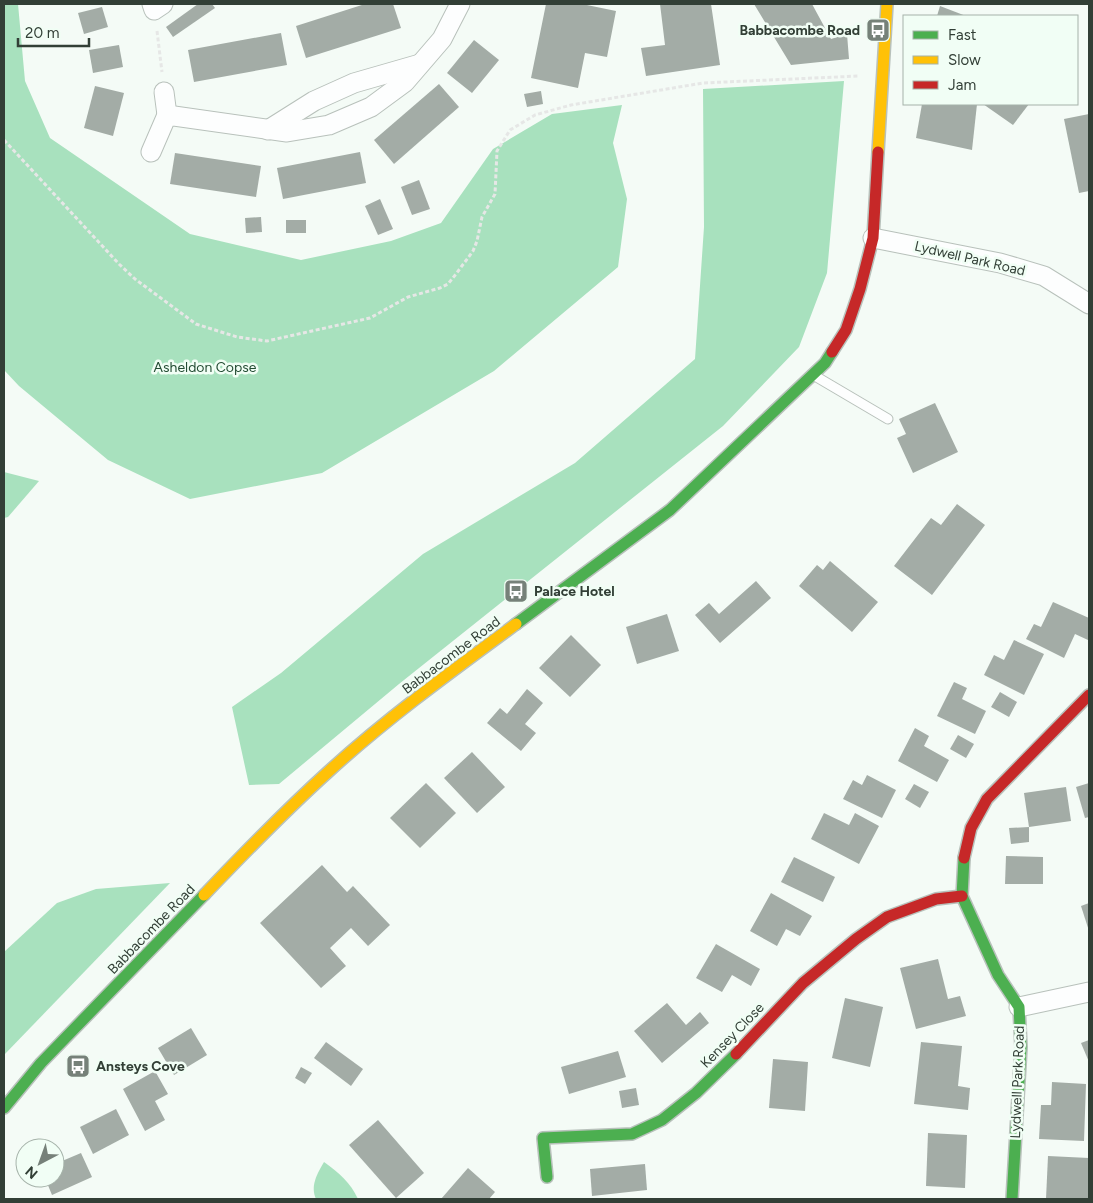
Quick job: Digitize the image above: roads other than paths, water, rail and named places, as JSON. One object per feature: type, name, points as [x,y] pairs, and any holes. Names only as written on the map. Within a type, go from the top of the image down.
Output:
[{"type":"main road","name":"Babbacombe Road","points":[[4,1108],[48,1057],[265,832],[329,771],[424,692],[670,510],[825,363],[846,330],[860,289],[873,238],[887,4]]},
{"type":"main road","name":"Lydwell Park Road","points":[[1012,1199],[1021,1047],[1019,1007],[998,976],[962,896],[963,860],[971,828],[987,799],[1089,695]]},
{"type":"main road","name":"Kensey Close","points":[[547,1178],[543,1138],[632,1134],[662,1120],[696,1093],[734,1057],[803,983],[856,939],[887,917],[936,899],[962,896]]},
{"type":"street","points":[[167,116],[287,132],[330,124],[370,107],[405,82],[442,39],[460,4]]},
{"type":"street","points":[[268,130],[314,101],[354,83],[420,64]]},
{"type":"street","points":[[354,83],[370,107]]},
{"type":"street","points":[[150,152],[167,116],[164,92]]},
{"type":"street","points":[[314,101],[330,124]]},
{"type":"street","name":"Lydwell Park Road","points":[[873,238],[1000,262],[1044,276],[1089,304]]},
{"type":"street","points":[[1019,1007],[1089,992]]},
{"type":"lane","points":[[812,375],[888,419]]},
{"type":"place","name":"Babbacombe Road","points":[[878,30]]},
{"type":"place","name":"Palace Hotel","points":[[516,591]]},
{"type":"place","name":"Ansteys Cove","points":[[78,1066]]},
{"type":"park label","name":"Asheldon Copse","points":[[205,367]]}]
